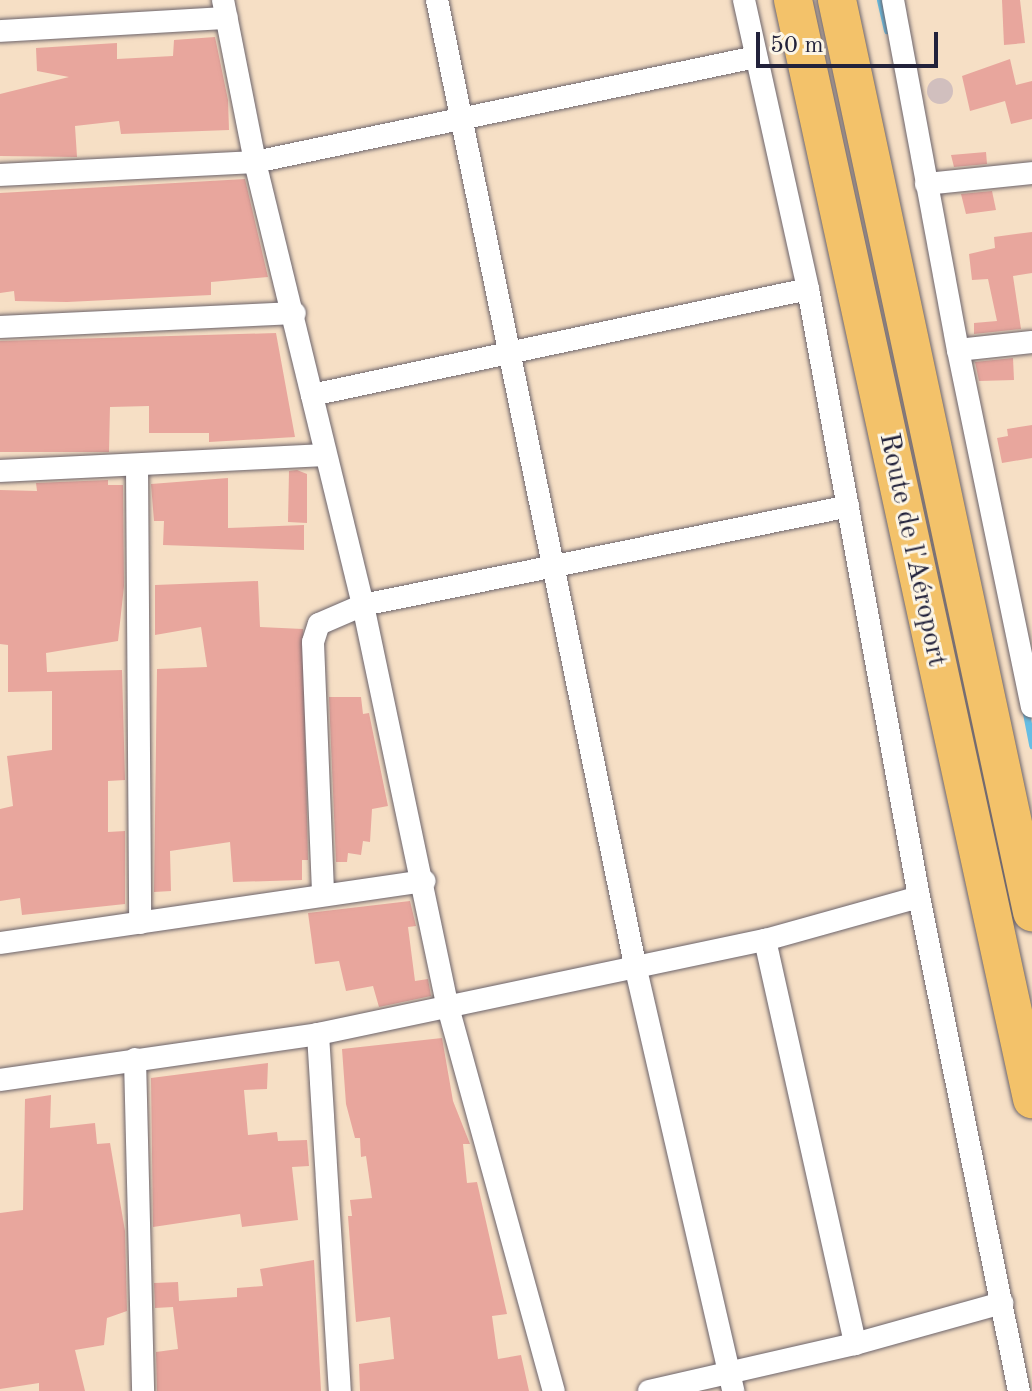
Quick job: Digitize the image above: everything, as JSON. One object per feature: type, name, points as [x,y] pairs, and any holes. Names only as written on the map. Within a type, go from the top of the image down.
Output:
[{"type":"highway","name":"Route de l'Aéroport","points":[[793,0],[1032,1099]]},
{"type":"highway","name":"Route de l'Aéroport","points":[[837,0],[1032,912]]},
{"type":"street","points":[[437,0],[464,118],[635,965],[730,1380]]},
{"type":"street","points":[[744,0],[808,289],[919,897],[1019,1391]]},
{"type":"street","points":[[893,0],[958,350],[1023,631],[1032,706]]},
{"type":"street","points":[[0,31],[225,9],[255,162],[295,313],[325,455],[363,605],[424,881],[448,1007],[554,1391]]},
{"type":"street","points":[[0,175],[255,162],[756,57]]},
{"type":"street","points":[[926,184],[1032,173]]},
{"type":"street","points":[[312,395],[808,289]]},
{"type":"street","points":[[0,327],[295,313]]},
{"type":"street","points":[[958,350],[1032,342]]},
{"type":"street","points":[[0,471],[325,455]]},
{"type":"street","points":[[137,465],[140,923]]},
{"type":"street","points":[[323,892],[313,642],[319,624],[363,605],[555,569],[848,506]]},
{"type":"street","points":[[0,943],[323,892],[424,881]]},
{"type":"street","points":[[0,1080],[318,1034],[765,940],[919,897]]},
{"type":"street","points":[[765,940],[855,1344]]},
{"type":"street","points":[[318,1034],[340,1391]]},
{"type":"street","points":[[135,1059],[143,1391]]},
{"type":"street","points":[[649,1391],[730,1380],[1002,1303]]},
{"type":"shaded area","points":[[940,78],[949,82],[953,91],[949,100],[940,104],[931,100],[927,91],[931,82]]},
{"type":"building","points":[[1002,0],[1020,0],[1025,43],[1004,45]]},
{"type":"building","points":[[215,37],[228,100],[229,130],[121,134],[119,121],[75,126],[77,157],[0,156],[0,94],[69,77],[37,71],[36,48],[117,43],[117,59],[173,56],[174,40]]},
{"type":"building","points":[[1010,59],[1016,85],[1032,81],[1032,119],[1011,124],[1005,101],[970,111],[962,76]]},
{"type":"building","points":[[986,152],[987,164],[954,167],[951,155]]},
{"type":"building","points":[[245,179],[268,277],[211,282],[211,295],[67,302],[15,301],[14,291],[0,293],[0,193]]},
{"type":"building","points":[[992,191],[996,210],[966,214],[961,194]]},
{"type":"building","points":[[1032,232],[1032,273],[1013,276],[1021,329],[974,334],[974,323],[997,321],[988,279],[972,280],[969,254],[995,248],[994,237]]},
{"type":"building","points":[[276,333],[295,437],[209,442],[209,433],[149,433],[149,406],[110,407],[109,452],[0,452],[0,341]]},
{"type":"building","points":[[1013,358],[1014,380],[979,381],[975,362]]},
{"type":"building","points":[[1032,425],[1032,458],[1002,463],[997,438],[1008,436],[1007,429]]},
{"type":"building","points":[[289,471],[307,474],[307,523],[288,522]]},
{"type":"building","points":[[228,478],[228,528],[304,525],[304,550],[163,545],[164,521],[154,521],[151,484]]},
{"type":"building","points":[[108,480],[108,485],[123,485],[124,586],[118,641],[46,653],[47,672],[122,670],[125,780],[108,781],[108,832],[125,831],[125,904],[22,915],[20,898],[0,901],[0,809],[13,806],[7,756],[52,750],[52,691],[8,692],[8,645],[0,644],[0,490],[37,491],[36,483]]},
{"type":"building","points":[[258,581],[260,627],[303,629],[308,860],[302,860],[302,880],[233,882],[230,842],[170,851],[171,891],[154,892],[157,669],[207,667],[201,627],[155,635],[155,585]]},
{"type":"building","points":[[329,697],[361,697],[363,714],[369,713],[388,806],[372,809],[370,842],[363,841],[361,855],[348,853],[347,862],[336,862]]},
{"type":"building","points":[[410,901],[416,926],[408,927],[415,981],[428,979],[431,996],[379,1007],[373,986],[346,991],[339,961],[315,964],[308,913]]},
{"type":"building","points":[[442,1038],[453,1101],[470,1144],[463,1144],[467,1183],[477,1182],[507,1314],[492,1316],[498,1359],[521,1355],[529,1391],[360,1391],[359,1364],[394,1359],[390,1317],[356,1322],[348,1216],[352,1216],[350,1200],[372,1198],[366,1156],[361,1157],[360,1138],[355,1138],[346,1104],[342,1049]]},
{"type":"building","points":[[268,1063],[267,1089],[244,1090],[248,1135],[277,1132],[278,1141],[307,1140],[309,1166],[292,1167],[298,1220],[242,1227],[240,1214],[153,1227],[151,1078]]},
{"type":"building","points":[[51,1095],[50,1128],[95,1123],[97,1144],[110,1143],[125,1231],[127,1311],[107,1318],[104,1345],[75,1350],[85,1391],[39,1391],[39,1383],[0,1389],[0,1213],[23,1210],[25,1099]]},
{"type":"building","points":[[314,1260],[321,1391],[157,1391],[156,1352],[178,1349],[173,1307],[155,1308],[154,1283],[178,1282],[179,1301],[237,1297],[237,1288],[263,1286],[260,1269]]},
{"type":"waterway","points":[[880,0],[887,30]]},
{"type":"waterway","points":[[1025,708],[1032,745]]}]
